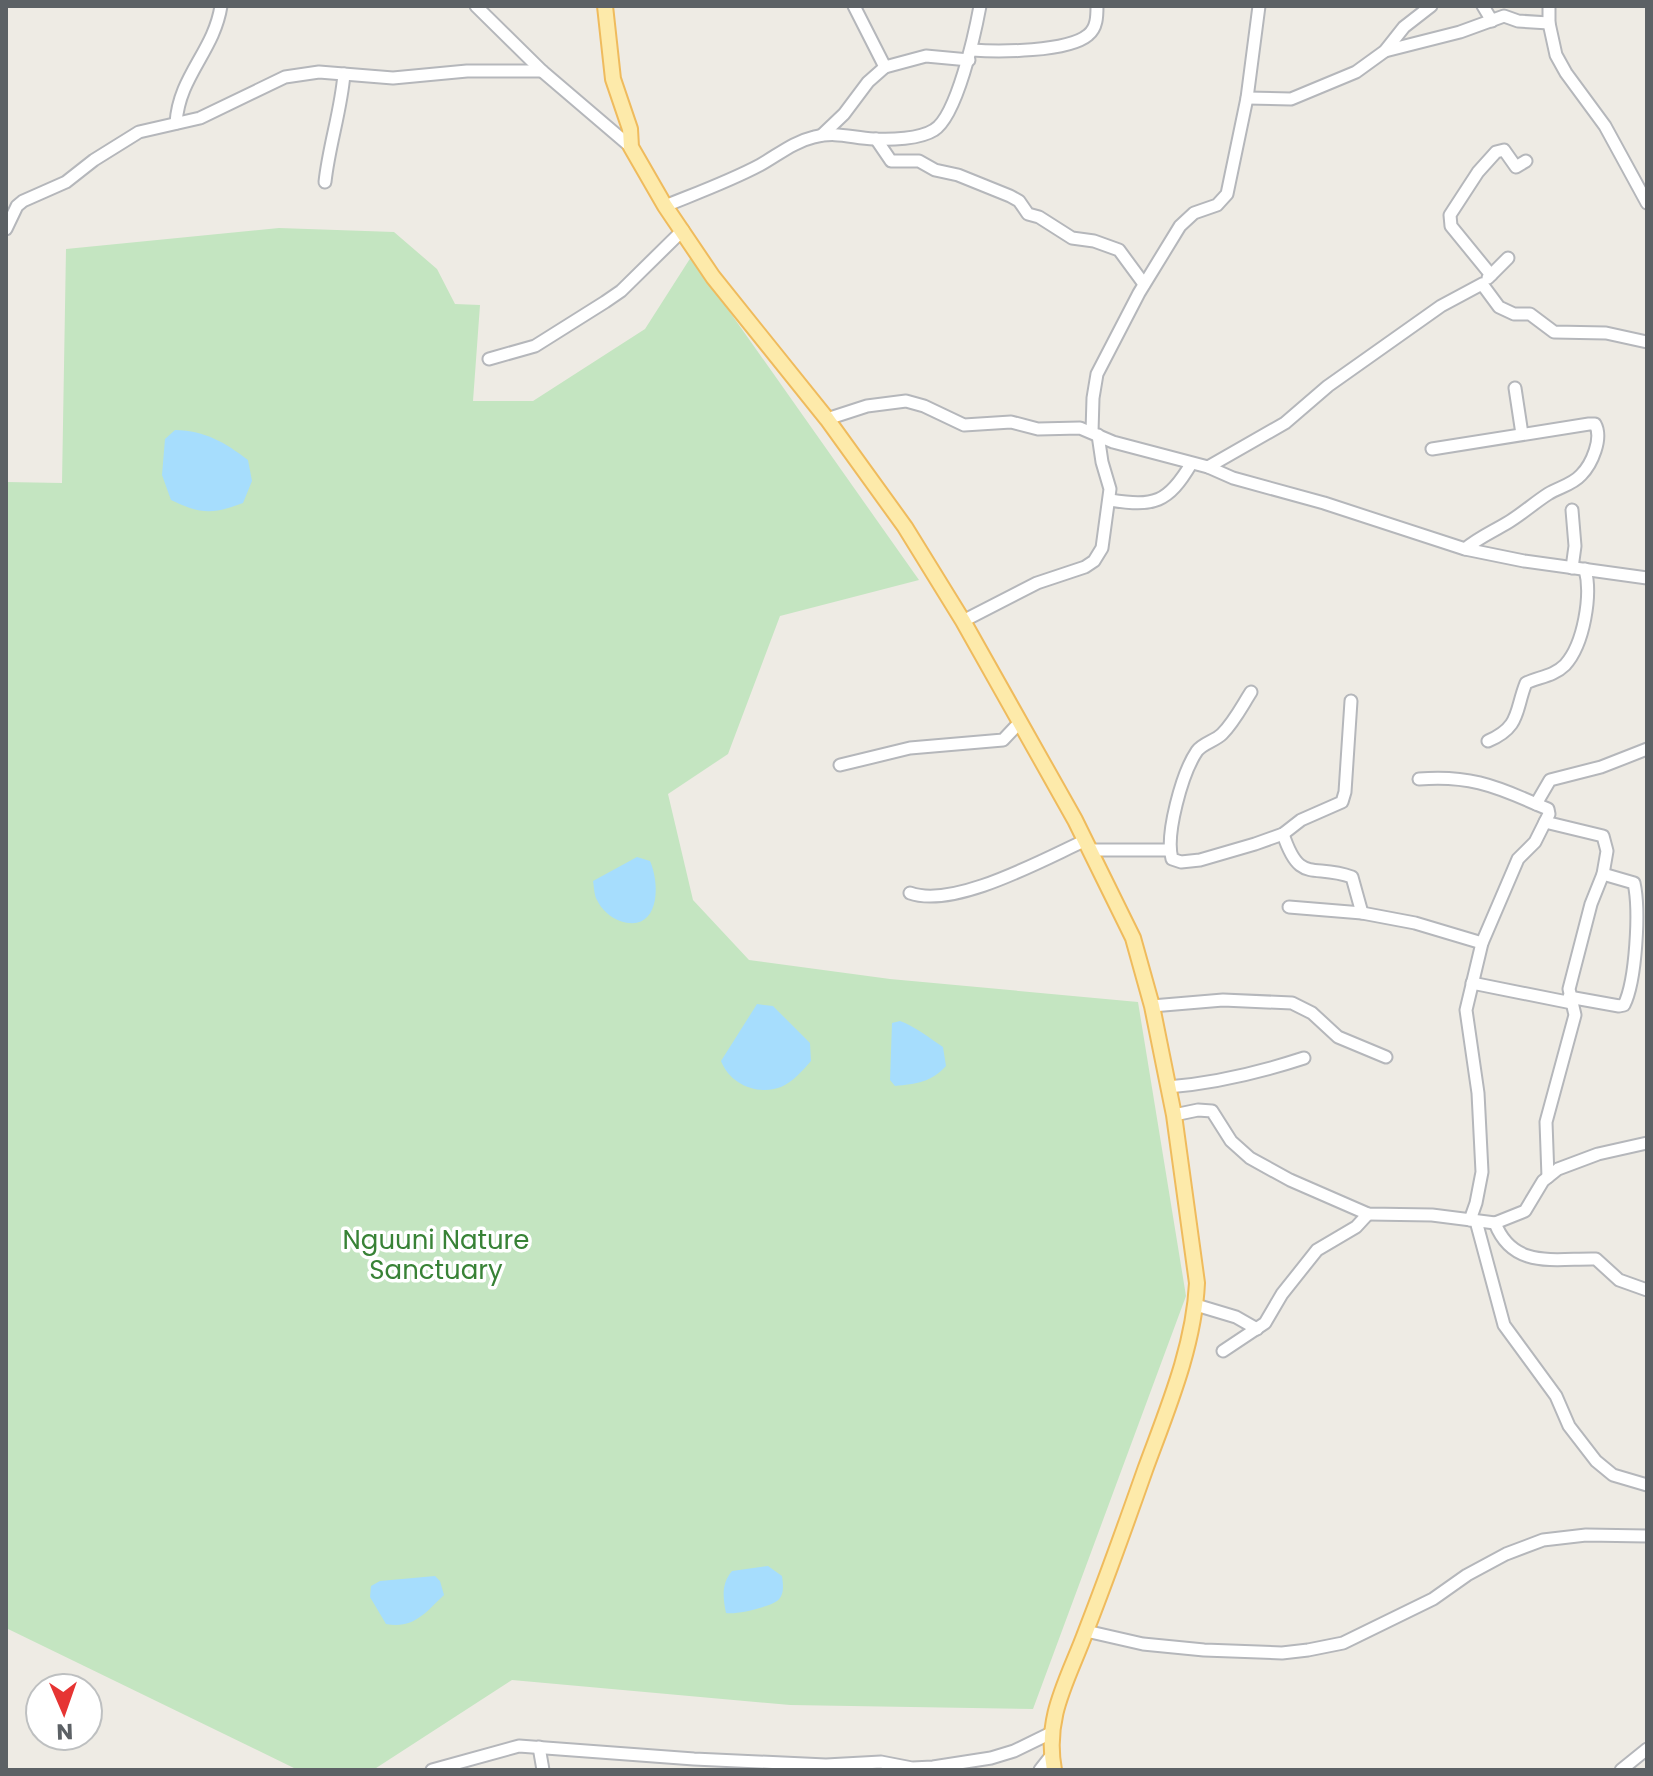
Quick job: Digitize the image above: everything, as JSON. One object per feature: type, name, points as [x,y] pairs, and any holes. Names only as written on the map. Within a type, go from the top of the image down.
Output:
[{"type":"main road","points":[[605,6],[613,79],[630,129],[631,147],[665,206],[713,277],[827,419],[905,527],[963,621],[1087,846],[1133,938],[1152,1006],[1174,1115],[1197,1283],[1196,1305],[1176,1382],[1086,1631],[1056,1702],[1051,1733],[1053,1763]]},
{"type":"street","points":[[176,123],[180,95],[216,29],[221,6]]},
{"type":"street","points":[[476,6],[542,71],[631,147]]},
{"type":"street","points":[[854,6],[885,67]]},
{"type":"street","points":[[665,206],[746,172],[789,146],[822,135],[844,133],[876,139],[925,134],[938,127],[970,55],[980,6]]},
{"type":"street","points":[[822,135],[885,67],[926,56],[1021,51],[1069,43],[1090,33],[1097,21],[1097,6]]},
{"type":"street","points":[[963,621],[1037,583],[1085,567],[1094,561],[1102,548],[1110,500],[1108,478],[1095,433],[1093,398],[1097,374],[1144,284],[1184,221],[1194,213],[1217,205],[1230,187],[1247,98],[1259,6]]},
{"type":"street","points":[[1247,98],[1281,100],[1297,97],[1356,72],[1385,51],[1404,27],[1431,6]]},
{"type":"street","points":[[1483,6],[1492,21]]},
{"type":"street","points":[[1549,6],[1549,23],[1556,55],[1605,126],[1647,203]]},
{"type":"street","points":[[1385,51],[1460,32],[1504,16],[1518,21],[1549,23]]},
{"type":"street","points":[[6,229],[17,206],[23,201],[66,182],[139,132],[211,114],[285,77],[311,72],[405,78],[459,71],[542,71]]},
{"type":"street","points":[[325,182],[329,151],[342,102],[344,74]]},
{"type":"street","points":[[876,139],[891,161],[919,161],[935,170],[958,175],[1010,196],[1019,201],[1028,214],[1039,217],[1072,238],[1098,241],[1119,250],[1144,284]]},
{"type":"street","points":[[1526,161],[1516,167],[1504,150],[1496,152],[1478,172],[1450,215],[1451,226],[1486,279],[1499,307],[1514,314],[1530,314],[1554,332],[1606,333],[1647,342]]},
{"type":"street","points":[[489,359],[535,346],[605,302],[621,291],[683,230]]},
{"type":"street","points":[[1208,467],[1277,428],[1328,386],[1441,306],[1486,279],[1508,258]]},
{"type":"street","points":[[1515,388],[1522,434]]},
{"type":"street","points":[[827,419],[858,408],[906,401],[964,425],[1011,422],[1038,429],[1069,427],[1208,467],[1233,478],[1324,503],[1465,549],[1647,578]]},
{"type":"street","points":[[1432,449],[1589,424],[1595,424],[1598,429],[1598,441],[1580,476],[1465,549]]},
{"type":"street","points":[[1110,500],[1155,503],[1180,482],[1191,464]]},
{"type":"street","points":[[1488,741],[1505,732],[1517,715],[1526,683],[1552,674],[1570,658],[1588,602],[1589,583],[1578,568],[1572,510]]},
{"type":"street","points":[[1251,692],[1220,736],[1200,747],[1194,756],[1177,800],[1170,850],[1172,859],[1176,861],[1200,860],[1283,834],[1301,820],[1342,802],[1345,797],[1351,701]]},
{"type":"street","points":[[840,765],[910,748],[1003,740],[1020,722]]},
{"type":"street","points":[[1536,804],[1550,780],[1601,767],[1647,749]]},
{"type":"street","points":[[1419,779],[1464,778],[1493,786],[1548,809],[1535,842],[1518,859],[1482,943],[1466,1010],[1478,1093],[1482,1172],[1473,1220],[1504,1325],[1556,1396],[1569,1426],[1596,1461],[1613,1475],[1647,1485]]},
{"type":"street","points":[[1545,822],[1603,836],[1607,851],[1569,989],[1575,1015],[1546,1122],[1548,1177]]},
{"type":"street","points":[[1283,834],[1290,856],[1299,866],[1352,877],[1362,913]]},
{"type":"street","points":[[910,893],[935,897],[956,894],[1087,846],[1170,850]]},
{"type":"street","points":[[1472,983],[1570,1000],[1624,1005],[1630,993],[1635,955],[1634,883],[1603,874]]},
{"type":"street","points":[[1289,907],[1362,913],[1415,923],[1482,943]]},
{"type":"street","points":[[1152,1006],[1223,1000],[1292,1003],[1312,1013],[1338,1037],[1386,1057]]},
{"type":"street","points":[[1168,1087],[1209,1084],[1248,1076],[1304,1058]]},
{"type":"street","points":[[1174,1115],[1198,1110],[1212,1111],[1231,1141],[1250,1158],[1290,1180],[1368,1214],[1403,1214],[1495,1223],[1525,1211],[1543,1181],[1558,1169],[1598,1154],[1647,1143]]},
{"type":"street","points":[[1223,1351],[1270,1317],[1282,1294],[1317,1250],[1356,1227],[1368,1214]]},
{"type":"street","points":[[1495,1223],[1501,1239],[1508,1246],[1534,1258],[1554,1261],[1596,1259],[1619,1280],[1647,1290]]},
{"type":"street","points":[[1196,1305],[1236,1317],[1257,1329]]},
{"type":"street","points":[[1086,1631],[1143,1644],[1204,1650],[1282,1653],[1308,1650],[1343,1643],[1433,1599],[1467,1575],[1506,1554],[1543,1540],[1586,1535],[1647,1536]]},
{"type":"street","points":[[432,1770],[519,1746],[826,1767],[881,1762],[912,1768],[953,1765],[1014,1751],[1051,1733]]},
{"type":"street","points":[[539,1747],[543,1770]]},
{"type":"street","points":[[1621,1770],[1647,1749]]},
{"type":"street","points":[[476,1756],[477,1770]]},
{"type":"street","points":[[1040,1770],[1053,1763]]},
{"type":"green space","name":"Nguuni Nature Sanctuary","points":[[279,228],[394,232],[437,269],[455,304],[480,305],[473,401],[533,401],[645,329],[691,257],[919,580],[780,616],[728,754],[668,794],[693,900],[749,960],[890,979],[1138,1002],[1186,1296],[1033,1709],[790,1705],[512,1680],[373,1770],[298,1770],[104,1676],[104,1672],[96,1672],[6,1628],[6,482],[62,483],[66,249]]},
{"type":"water","points":[[175,430],[214,439],[248,460],[252,481],[243,503],[222,510],[206,511],[171,500],[162,475],[165,439]]},
{"type":"water","points":[[637,857],[650,861],[656,894],[654,905],[643,921],[620,921],[599,903],[593,881]]},
{"type":"water","points":[[757,1004],[773,1006],[810,1043],[811,1061],[798,1076],[781,1087],[763,1090],[745,1086],[731,1076],[721,1061]]},
{"type":"water","points":[[900,1021],[943,1047],[946,1066],[923,1081],[895,1086],[890,1080],[892,1023]]},
{"type":"water","points":[[768,1566],[782,1576],[780,1599],[760,1608],[726,1613],[724,1586],[732,1571]]},
{"type":"water","points":[[435,1576],[444,1595],[412,1622],[386,1624],[370,1597],[371,1586],[380,1581]]}]
